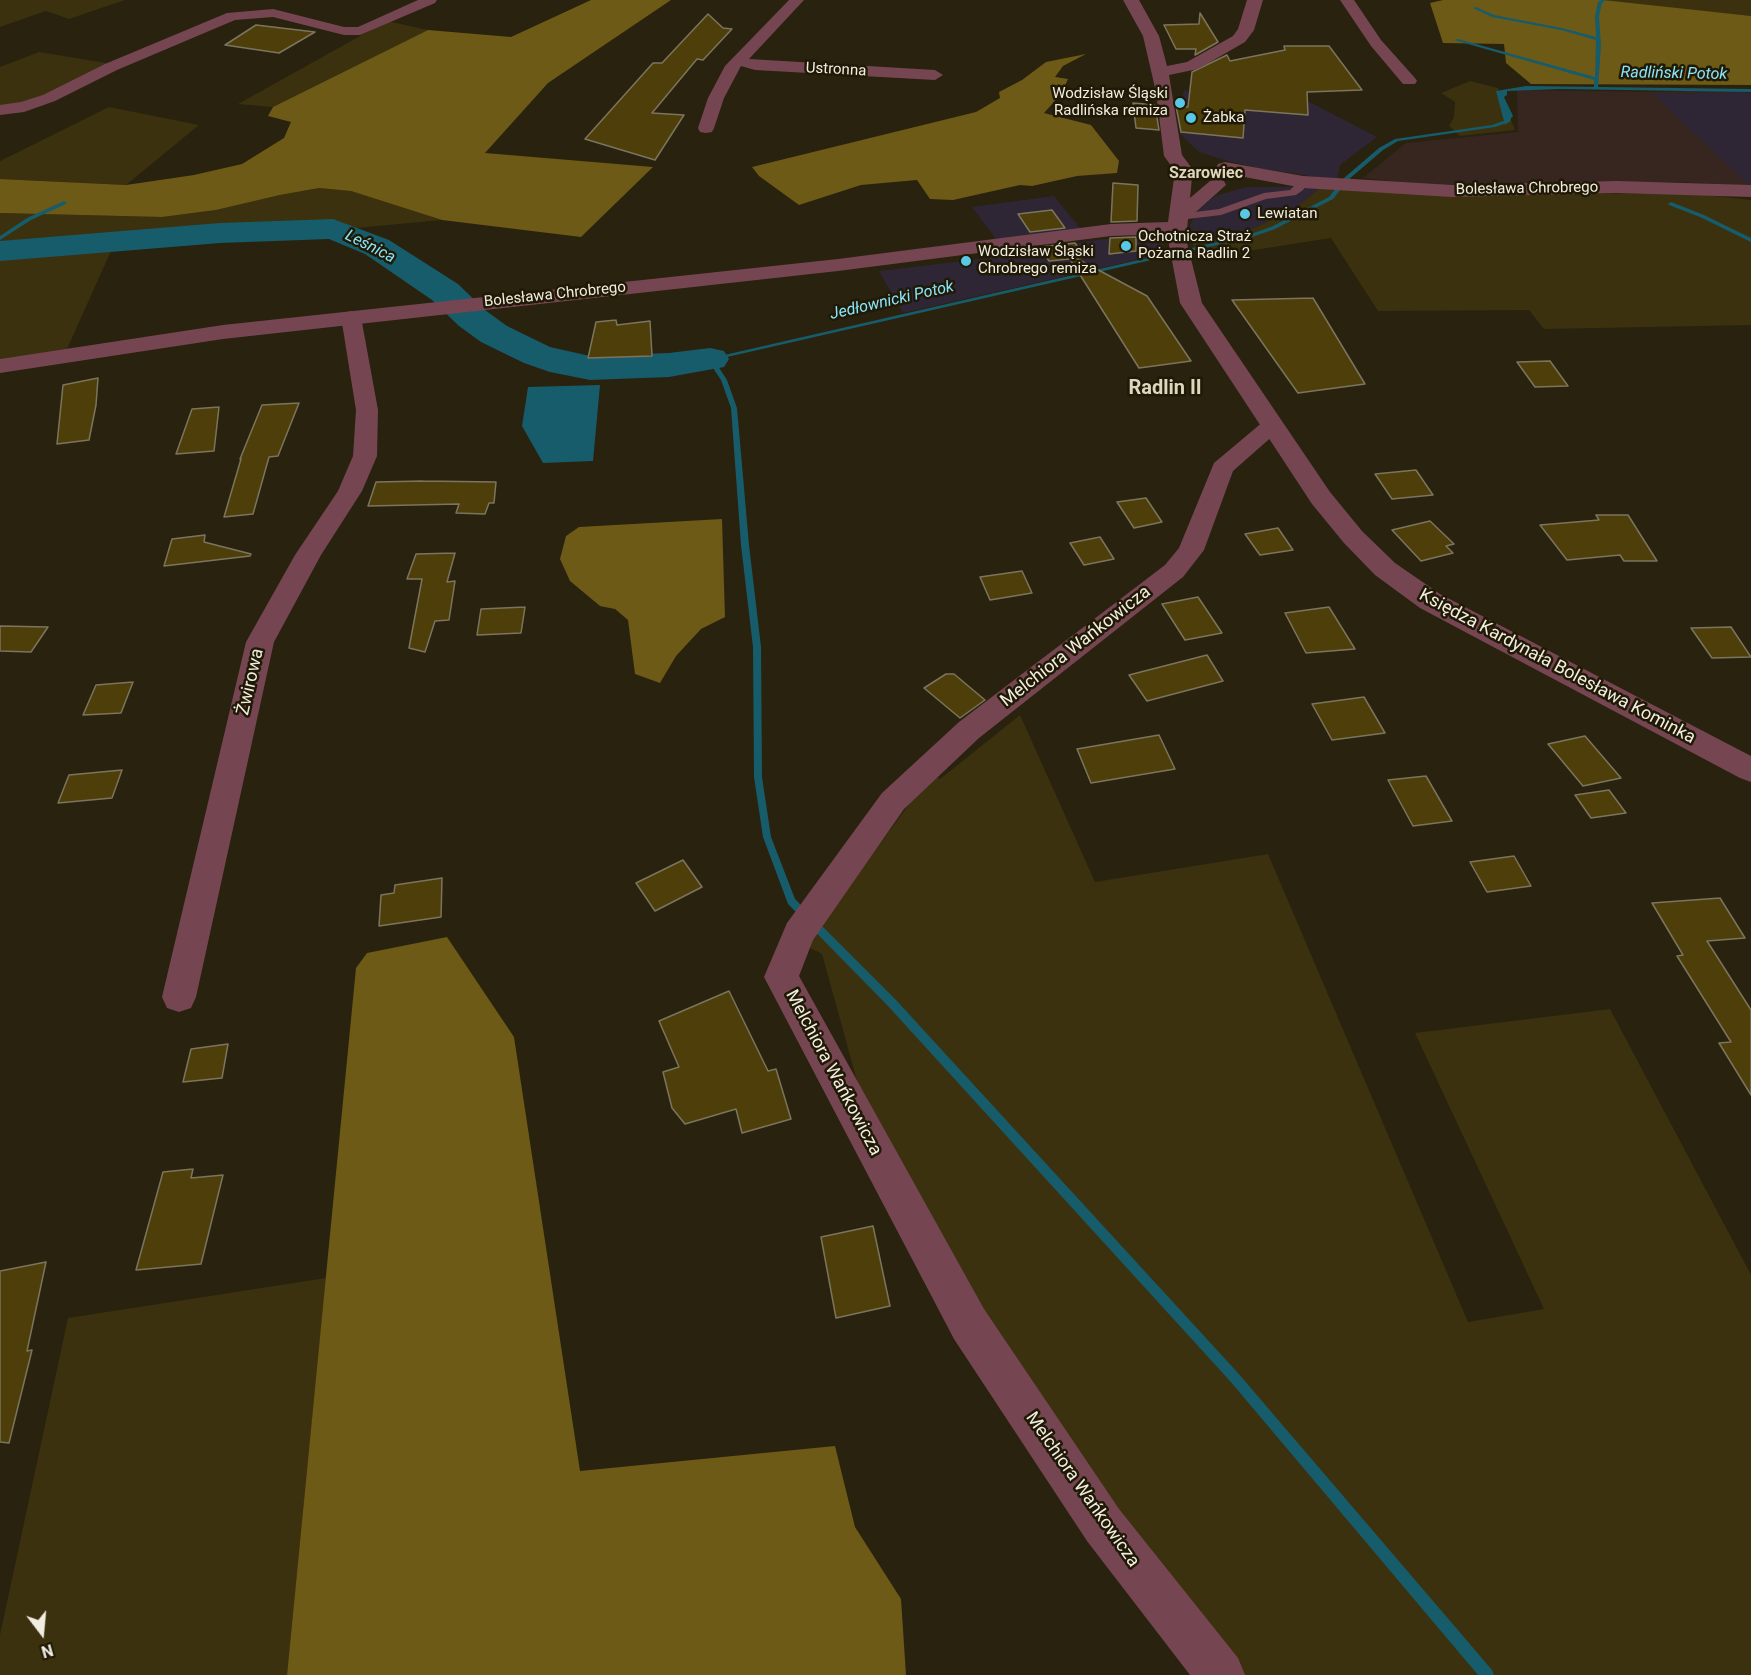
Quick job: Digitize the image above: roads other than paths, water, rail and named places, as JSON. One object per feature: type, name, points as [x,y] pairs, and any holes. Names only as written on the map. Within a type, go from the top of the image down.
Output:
[{"type":"street","points":[[0,110],[32,104],[232,16],[273,12],[344,31],[360,32],[430,0]]},
{"type":"street","points":[[706,128],[716,98],[733,66],[797,0]]},
{"type":"street","points":[[1131,0],[1151,36],[1165,92],[1173,156],[1223,178]]},
{"type":"street","points":[[1159,72],[1192,66],[1227,48],[1246,30],[1255,0]]},
{"type":"street","points":[[1347,0],[1376,43],[1409,81]]},
{"type":"street","name":"Ustronna","points":[[738,62],[755,65],[935,75]]},
{"type":"street","points":[[1193,166],[1195,183],[1223,178]]},
{"type":"street","name":"Księdza Kardynała Bolesława Kominka","points":[[1193,166],[1178,221],[1181,266],[1191,303],[1321,498],[1353,537],[1385,569],[1430,601],[1751,770]]},
{"type":"street","points":[[1178,221],[1223,178]]},
{"type":"street","name":"Bolesława Chrobrego","points":[[1223,178],[1452,191],[1617,187],[1751,191]]},
{"type":"street","name":"Bolesława Chrobrego","points":[[1111,230],[1159,213],[1178,221]]},
{"type":"street","name":"Bolesława Chrobrego","points":[[0,366],[143,343],[351,317],[977,249],[1178,221]]},
{"type":"street","name":"Żwirowa","points":[[178,997],[260,642],[308,555],[350,491],[364,456],[367,410],[351,317]]},
{"type":"street","name":"Melchiora Wańkowicza","points":[[1221,1675],[1103,1525],[969,1324],[781,976],[809,917],[892,801],[969,730],[1174,571],[1191,549],[1222,468],[1272,426]]},
{"type":"lane","points":[[1178,221],[1221,212],[1264,196],[1293,193],[1300,188],[1303,182]]},
{"type":"water","points":[[1526,86],[1751,89],[1751,92],[1560,89],[1507,91],[1504,97],[1513,116],[1505,125],[1496,91]]},
{"type":"water","points":[[600,385],[593,461],[543,463],[522,426],[528,387]]},
{"type":"waterway","name":"Jedłownicki Potok","points":[[1597,79],[1599,45],[1597,16],[1600,2],[1604,0]]},
{"type":"waterway","points":[[1475,8],[1493,16],[1562,29],[1598,39]]},
{"type":"waterway","points":[[1456,40],[1597,79]]},
{"type":"waterway","name":"Jedłownicki Potok","points":[[1596,88],[1597,79]]},
{"type":"waterway","points":[[1487,1675],[1234,1377],[892,1003],[791,901],[767,837],[758,777],[757,647],[745,545],[734,408],[724,380],[710,359],[1250,236],[1273,228],[1331,198],[1346,179],[1381,149],[1397,140],[1493,126],[1508,121],[1510,113]]},
{"type":"waterway","points":[[0,238],[29,219],[64,203]]},
{"type":"waterway","points":[[1671,204],[1751,240]]},
{"type":"waterway","name":"Leśnica","points":[[0,251],[220,233],[333,229],[377,247],[445,292],[472,318],[494,334],[537,355],[564,364],[590,368],[669,365],[710,359]]},
{"type":"place","name":"Wodzisław Śląski Radlińska remiza","points":[[1180,103]]},
{"type":"place","name":"Żabka","points":[[1191,118]]},
{"type":"place","name":"Lewiatan","points":[[1245,214]]},
{"type":"place","name":"Ochotnicza Straż Pożarna Radlin 2","points":[[1126,246]]},
{"type":"place","name":"Wodzisław Śląski Chrobrego remiza","points":[[966,261]]},
{"type":"district","name":"Szarowiec","points":[[1206,174]]},
{"type":"district","name":"Radlin II","points":[[1165,389]]},
{"type":"water label","name":"Radliński Potok","points":[[1674,74]]}]
